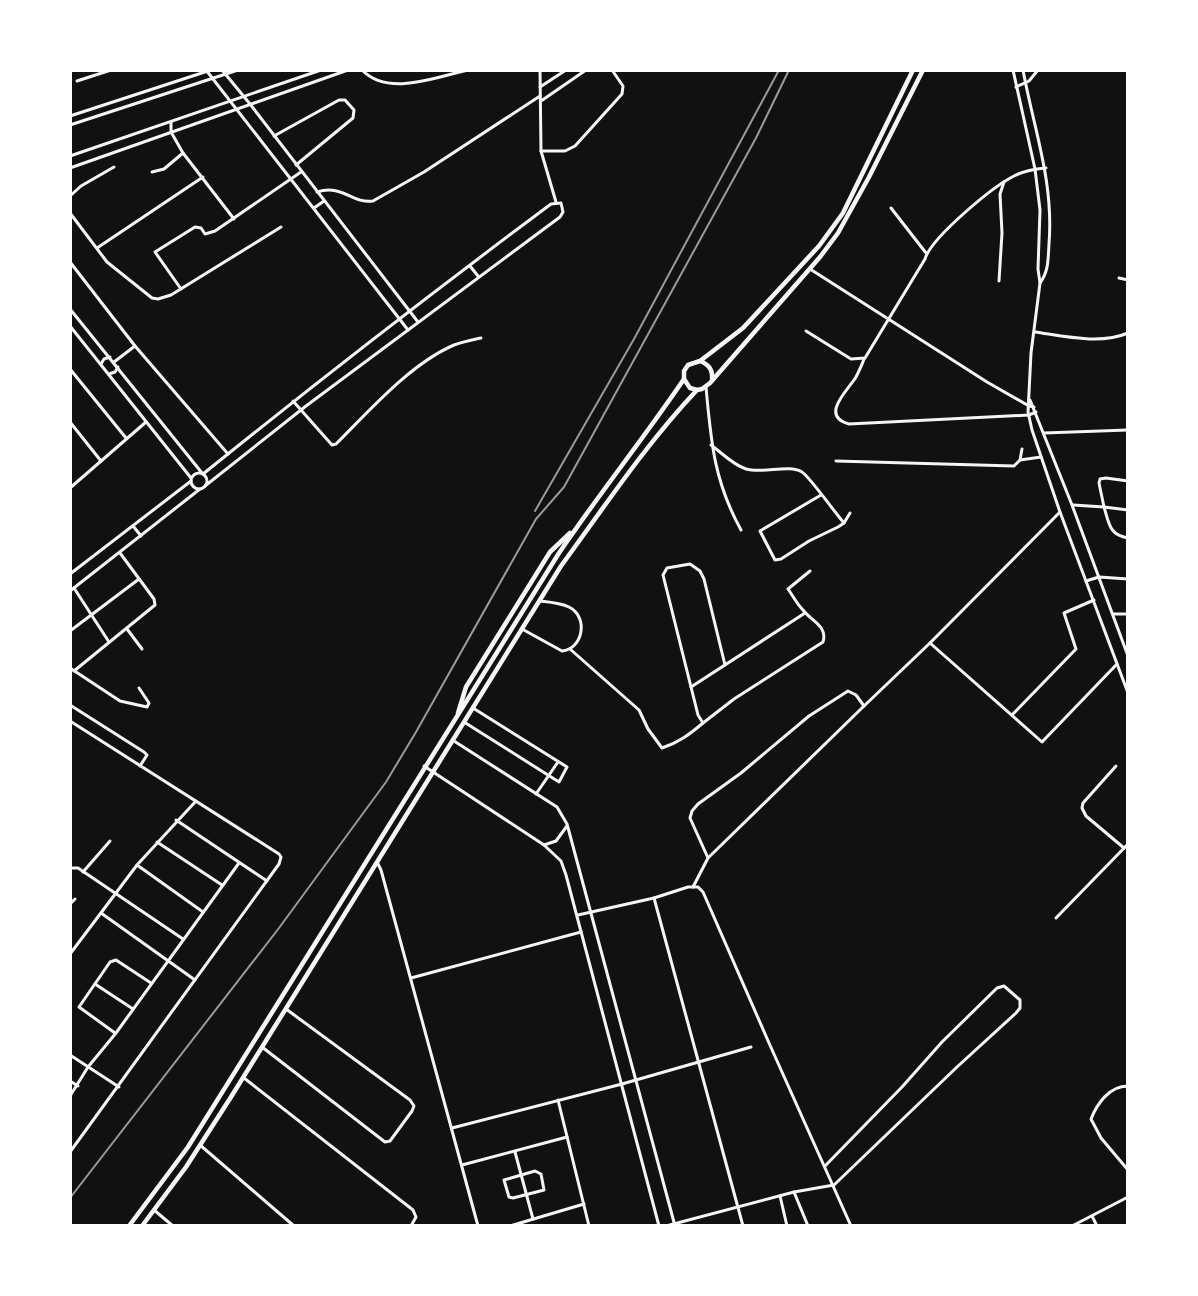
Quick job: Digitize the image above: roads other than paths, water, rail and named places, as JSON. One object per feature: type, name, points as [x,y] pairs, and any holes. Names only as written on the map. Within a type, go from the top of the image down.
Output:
[{"type":"street","points":[[77,81],[111,70]]},
{"type":"street","points":[[222,70],[418,322]]},
{"type":"street","points":[[70,125],[238,70]]},
{"type":"street","points":[[70,156],[321,70]]},
{"type":"street","points":[[70,168],[348,70]]},
{"type":"street","points":[[362,70],[376,81],[393,85],[468,70]]},
{"type":"street","points":[[540,70],[541,151],[556,202]]},
{"type":"street","points":[[540,87],[566,70]]},
{"type":"street","points":[[317,192],[331,189],[366,202],[373,201],[424,172],[586,70]]},
{"type":"street","points":[[541,151],[565,151],[575,146],[622,94],[622,86],[612,70]]},
{"type":"street","points":[[129,1226],[188,1147],[332,919],[424,766],[458,716],[460,701],[466,687],[550,552],[576,528],[654,423],[684,379],[684,371],[688,365],[700,362],[743,328],[797,272],[825,238],[843,213],[913,70]]},
{"type":"street","points":[[142,1226],[200,1145],[243,1078],[538,601],[604,505],[665,425],[698,390],[706,387],[827,248],[850,212],[923,70]]},
{"type":"street","points":[[1013,70],[1035,169],[1040,210],[1038,269],[1040,283],[1030,353],[1029,414],[1041,458],[1060,512],[1128,693]]},
{"type":"street","points":[[1023,70],[1046,168],[1050,196],[1051,223],[1047,268],[1040,283]]},
{"type":"street","points":[[1016,87],[1026,83],[1038,70]]},
{"type":"street","points":[[70,116],[208,71],[408,330]]},
{"type":"street","points":[[274,136],[339,100],[345,100],[354,110],[353,118],[296,165]]},
{"type":"street","points":[[171,122],[171,132],[183,153],[234,219]]},
{"type":"street","points":[[152,172],[164,169],[183,153]]},
{"type":"street","points":[[70,196],[81,186],[114,167]]},
{"type":"street","points":[[1036,412],[860,423],[843,422],[835,409],[857,376],[887,319],[925,259],[926,253],[944,231],[1005,182],[1019,174],[1046,168]]},
{"type":"street","points":[[181,289],[155,252],[195,227],[201,228],[205,234],[213,232],[301,172]]},
{"type":"street","points":[[97,249],[203,177]]},
{"type":"street","points":[[999,281],[1002,233],[1000,194],[1005,182]]},
{"type":"street","points":[[314,208],[324,201]]},
{"type":"street","points":[[70,574],[191,480],[194,474],[202,474],[293,401],[470,266],[556,202],[561,202],[563,212],[560,217],[300,410],[72,589],[109,642]]},
{"type":"street","points":[[891,208],[926,253]]},
{"type":"street","points":[[70,213],[107,262],[152,298],[167,297],[281,227]]},
{"type":"street","points":[[70,262],[135,346],[228,454]]},
{"type":"street","points":[[470,266],[478,276]]},
{"type":"street","points":[[810,269],[987,382],[1034,407]]},
{"type":"street","points":[[1119,278],[1128,280]]},
{"type":"street","points":[[70,309],[206,478],[205,486]]},
{"type":"street","points":[[70,326],[72,332],[109,374],[195,488],[200,489]]},
{"type":"street","points":[[806,331],[851,359],[865,358]]},
{"type":"street","points":[[1034,332],[1097,338],[1113,338],[1128,333]]},
{"type":"street","points":[[293,401],[330,444],[336,444],[383,397],[410,374],[454,345],[481,338]]},
{"type":"street","points":[[114,362],[135,346]]},
{"type":"street","points":[[100,364],[104,358],[110,357]]},
{"type":"street","points":[[700,362],[707,365],[712,379]]},
{"type":"street","points":[[109,374],[115,372],[118,367]]},
{"type":"street","points":[[70,369],[127,438]]},
{"type":"street","points":[[684,379],[690,387],[698,390]]},
{"type":"street","points":[[706,387],[711,445],[726,498],[741,530]]},
{"type":"street","points":[[1029,398],[1072,505],[1128,656]]},
{"type":"street","points":[[70,422],[101,460]]},
{"type":"street","points":[[70,488],[146,422]]},
{"type":"street","points":[[1044,433],[1128,430]]},
{"type":"street","points":[[711,445],[738,466],[746,469],[801,471],[844,523]]},
{"type":"street","points":[[836,461],[1014,466],[1020,460],[1022,449]]},
{"type":"street","points":[[1020,460],[1041,458]]},
{"type":"street","points":[[1128,481],[1106,478],[1100,479],[1099,483],[1113,533],[1119,537],[1128,538]]},
{"type":"street","points":[[821,495],[760,531],[775,560],[781,559],[844,523],[850,513]]},
{"type":"street","points":[[1072,505],[1128,510]]},
{"type":"street","points":[[693,887],[708,858],[930,643],[1060,512]]},
{"type":"street","points":[[133,526],[142,536]]},
{"type":"street","points":[[120,553],[154,599],[155,605],[72,670],[120,701],[147,707],[149,703],[139,688]]},
{"type":"street","points":[[703,723],[698,715],[663,575],[667,568],[690,564],[700,571],[711,601],[724,665]]},
{"type":"street","points":[[570,649],[639,710],[648,729],[662,748],[672,745],[692,733],[734,699],[823,642],[821,627],[805,613],[788,589],[810,571]]},
{"type":"street","points":[[1086,581],[1099,577],[1128,579]]},
{"type":"street","points":[[70,632],[139,579]]},
{"type":"street","points":[[1012,715],[1076,649],[1064,613],[1094,600]]},
{"type":"street","points":[[522,629],[557,649],[565,651],[575,646],[581,632],[579,616],[570,607],[538,601]]},
{"type":"street","points":[[691,687],[805,613]]},
{"type":"street","points":[[1113,614],[1128,614]]},
{"type":"street","points":[[127,629],[142,648]]},
{"type":"street","points":[[930,643],[1042,742],[1117,664]]},
{"type":"street","points":[[708,858],[690,818],[698,804],[741,773],[809,716],[846,693],[852,692],[864,706]]},
{"type":"street","points":[[70,705],[147,754],[140,766]]},
{"type":"street","points":[[464,722],[559,782],[567,767],[473,708]]},
{"type":"street","points":[[70,721],[279,854],[280,861],[70,1152]]},
{"type":"street","points":[[453,741],[556,807],[568,825],[675,1224]]},
{"type":"street","points":[[536,794],[558,762]]},
{"type":"street","points":[[424,766],[544,845],[561,861],[659,1226]]},
{"type":"street","points":[[1116,766],[1083,803],[1082,808],[1086,816],[1124,848]]},
{"type":"street","points":[[70,954],[137,866],[176,820],[196,801]]},
{"type":"street","points":[[176,820],[267,881]]},
{"type":"street","points":[[544,845],[556,841],[568,825]]},
{"type":"street","points":[[83,872],[110,841]]},
{"type":"street","points":[[157,842],[222,885]]},
{"type":"street","points":[[1056,918],[1128,844]]},
{"type":"street","points":[[377,862],[478,1226]]},
{"type":"street","points":[[70,1096],[88,1067],[116,1033],[239,863]]},
{"type":"street","points":[[137,866],[203,912]]},
{"type":"street","points":[[70,868],[78,868],[183,939]]},
{"type":"street","points":[[577,915],[693,887],[701,889],[707,898],[851,1226]]},
{"type":"street","points":[[654,898],[744,1226]]},
{"type":"street","points":[[70,904],[75,899]]},
{"type":"street","points":[[101,913],[195,980]]},
{"type":"street","points":[[411,978],[581,932]]},
{"type":"street","points":[[116,1033],[79,1007],[110,962],[114,960],[151,983]]},
{"type":"street","points":[[95,984],[133,1009]]},
{"type":"street","points":[[666,1226],[794,1192],[834,1185],[1018,1011],[1020,1000],[1004,986],[997,988],[942,1042],[825,1166]]},
{"type":"street","points":[[262,1047],[385,1142],[390,1141],[412,1111],[414,1106],[410,1100],[286,1009]]},
{"type":"street","points":[[452,1128],[622,1084],[751,1047]]},
{"type":"street","points":[[70,1055],[119,1087]]},
{"type":"street","points":[[243,1078],[413,1210],[416,1217],[411,1226]]},
{"type":"street","points":[[70,1081],[78,1086]]},
{"type":"street","points":[[1128,1086],[1118,1087],[1107,1095],[1097,1106],[1091,1119],[1101,1138],[1128,1170]]},
{"type":"street","points":[[558,1100],[589,1226]]},
{"type":"street","points":[[461,1166],[567,1137]]},
{"type":"street","points":[[200,1145],[294,1226]]},
{"type":"street","points":[[515,1152],[533,1219]]},
{"type":"street","points":[[539,1171],[544,1186],[543,1190],[510,1198],[504,1183],[506,1179],[521,1174],[539,1171]]},
{"type":"street","points":[[794,1192],[808,1226]]},
{"type":"street","points":[[780,1196],[787,1226]]},
{"type":"street","points":[[1072,1226],[1128,1197]]},
{"type":"street","points":[[510,1226],[584,1204]]},
{"type":"street","points":[[154,1210],[173,1226]]},
{"type":"street","points":[[1092,1215],[1097,1226]]},
{"type":"railway","points":[[535,511],[634,339],[779,70]]},
{"type":"railway","points":[[70,1198],[279,928],[386,782],[536,519],[564,487],[756,138],[789,70]]}]
